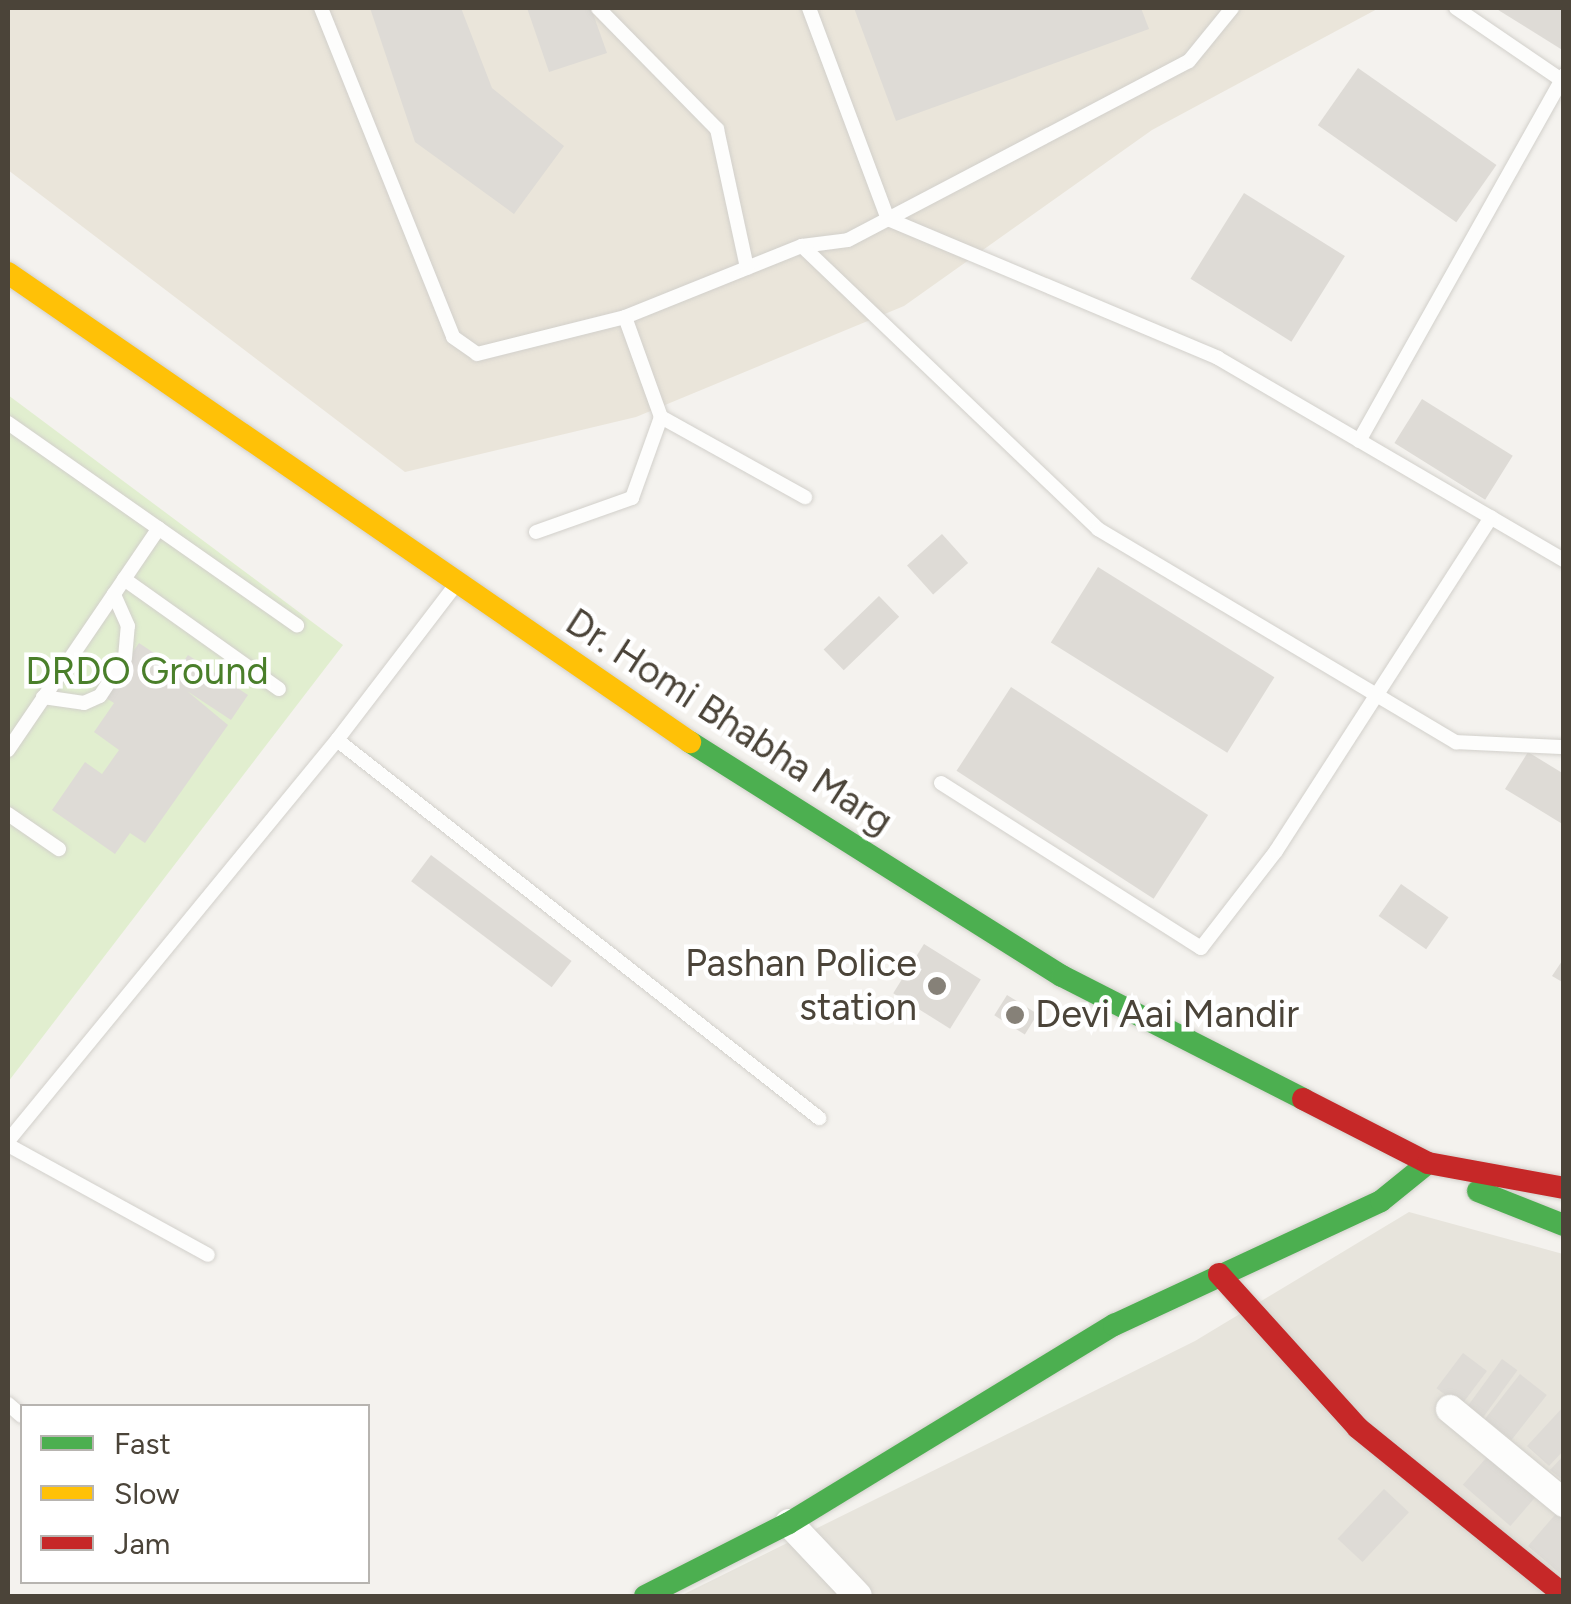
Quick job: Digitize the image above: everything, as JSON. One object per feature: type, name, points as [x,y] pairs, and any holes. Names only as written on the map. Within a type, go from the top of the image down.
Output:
[{"type":"main road","name":"Dr. Homi Bhabha Marg","points":[[8,273],[764,793],[1062,976],[1437,1166],[1480,1192],[1564,1225]]},
{"type":"main road","name":"Dr. Homi Bhabha Marg","points":[[1437,1166],[1564,1188]]},
{"type":"main road","points":[[645,1596],[789,1523],[1114,1325],[1381,1202],[1437,1166]]},
{"type":"main road","points":[[1219,1274],[1358,1428],[1564,1595]]},
{"type":"street","points":[[1450,1409],[1564,1503]]},
{"type":"street","points":[[789,1523],[858,1596]]},
{"type":"lane","points":[[322,8],[460,345],[486,353],[626,317],[802,246],[848,240],[1189,61],[1232,8]]},
{"type":"lane","points":[[598,8],[717,129],[747,268]]},
{"type":"lane","points":[[809,8],[888,219],[1218,358],[1564,560]]},
{"type":"lane","points":[[1359,440],[1561,77],[1456,8]]},
{"type":"lane","points":[[802,246],[1098,529],[1456,742],[1564,746]]},
{"type":"lane","points":[[536,532],[632,498],[662,417],[626,317]]},
{"type":"lane","points":[[662,417],[804,497]]},
{"type":"lane","points":[[8,424],[297,625]]},
{"type":"lane","points":[[941,783],[1202,948],[1276,851],[1490,517]]},
{"type":"lane","points":[[8,750],[159,528]]},
{"type":"lane","points":[[124,580],[279,689]]},
{"type":"lane","points":[[208,1255],[8,1143],[337,740],[457,583]]},
{"type":"lane","points":[[43,697],[84,703],[100,696],[126,658],[128,626],[114,594]]},
{"type":"lane","points":[[337,740],[819,1118]]},
{"type":"lane","points":[[8,814],[59,849]]},
{"type":"shaded area","points":[[8,8],[1379,8],[1152,130],[904,306],[636,417],[405,472],[8,170]]},
{"type":"shaded area","points":[[1409,1212],[1563,1254],[1563,1596],[680,1596],[1195,1341]]},
{"type":"green space","name":"DRDO Ground","points":[[8,395],[343,645],[8,1082]]},
{"type":"building","points":[[370,8],[461,8],[492,88],[564,146],[514,214],[415,142]]},
{"type":"building","points":[[527,8],[591,8],[607,53],[549,72]]},
{"type":"building","points":[[854,8],[1141,8],[1149,29],[896,121]]},
{"type":"building","points":[[1495,8],[1564,8],[1564,51]]},
{"type":"building","points":[[1358,68],[1496,165],[1456,222],[1318,125]]},
{"type":"building","points":[[1244,193],[1345,256],[1291,342],[1190,279]]},
{"type":"building","points":[[1422,399],[1513,456],[1485,500],[1394,443]]},
{"type":"building","points":[[942,534],[968,563],[933,594],[907,565]]},
{"type":"building","points":[[1098,567],[1274,677],[1227,753],[1051,642]]},
{"type":"building","points":[[879,596],[899,617],[844,670],[824,649]]},
{"type":"building","points":[[139,643],[178,669],[188,655],[248,695],[231,720],[187,691],[228,725],[145,843],[130,833],[115,854],[52,810],[85,762],[102,774],[119,750],[94,732],[114,703],[103,696]]},
{"type":"building","points":[[1011,687],[1208,815],[1154,899],[957,771]]},
{"type":"building","points":[[1528,752],[1564,774],[1564,825],[1505,789]]},
{"type":"building","points":[[431,855],[572,961],[552,987],[411,881]]},
{"type":"building","points":[[1401,884],[1449,917],[1426,949],[1379,916]]},
{"type":"building","name":"Pashan Police station","points":[[924,944],[981,980],[950,1029],[893,993]]},
{"type":"building","points":[[1564,958],[1564,983],[1552,976]]},
{"type":"building","name":"Devi Aai Mandir","points":[[1007,995],[1038,1014],[1025,1034],[994,1015]]},
{"type":"building","points":[[1463,1353],[1487,1371],[1460,1406],[1437,1388]]},
{"type":"building","points":[[1502,1359],[1517,1370],[1482,1419],[1467,1408]]},
{"type":"building","points":[[1520,1374],[1547,1395],[1512,1440],[1485,1419]]},
{"type":"building","points":[[1564,1406],[1564,1450],[1549,1466],[1527,1446]]},
{"type":"building","points":[[1493,1450],[1541,1491],[1510,1526],[1463,1485]]},
{"type":"building","points":[[1564,1455],[1564,1481],[1550,1470]]},
{"type":"building","points":[[1384,1489],[1409,1512],[1362,1562],[1338,1539]]},
{"type":"building","points":[[1560,1509],[1564,1511],[1564,1577],[1528,1546]]},
{"type":"traffic: fast","points":[[690,742],[1062,976],[1303,1099]]},
{"type":"traffic: fast","points":[[645,1596],[789,1523],[1114,1325],[1381,1201],[1428,1163]]},
{"type":"traffic: fast","points":[[1478,1191],[1564,1225]]},
{"type":"traffic: slow","points":[[8,273],[690,742]]},
{"type":"traffic: jam","points":[[1303,1099],[1428,1163],[1564,1188]]},
{"type":"traffic: jam","points":[[1219,1274],[1358,1428],[1564,1595]]},
{"type":"place","name":"Pashan Police station","points":[[937,986]]},
{"type":"place","name":"Devi Aai Mandir","points":[[1015,1015]]}]
